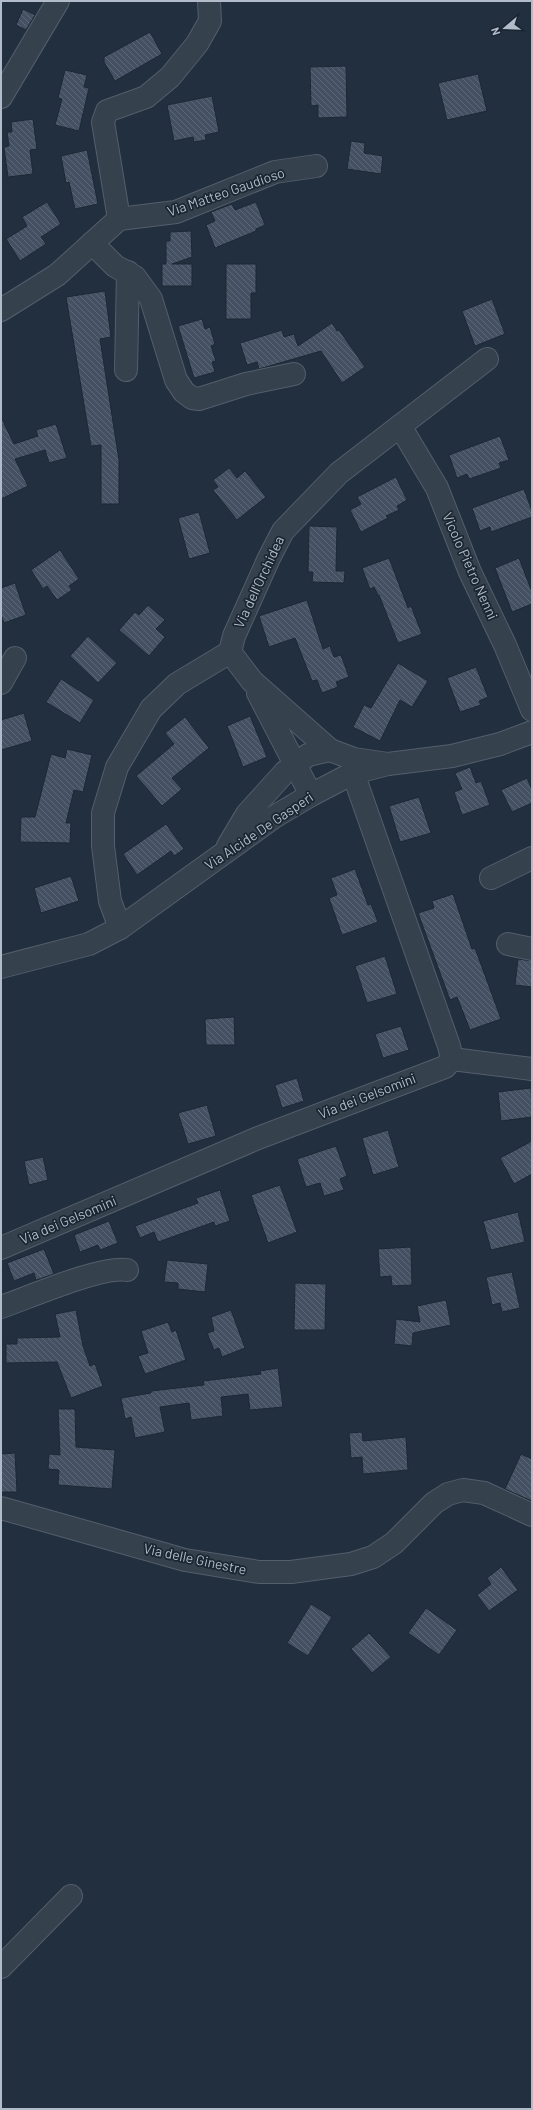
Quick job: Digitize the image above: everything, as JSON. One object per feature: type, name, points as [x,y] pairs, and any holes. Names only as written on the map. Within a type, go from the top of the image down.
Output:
[{"type":"street","points":[[1,97],[58,1]]},
{"type":"street","points":[[1,310],[57,275],[118,219],[103,122],[107,111],[146,97],[170,77],[197,44],[210,21],[209,1]]},
{"type":"street","name":"Via Matteo Gaudioso","points":[[118,219],[176,212],[275,172],[316,166]]},
{"type":"street","points":[[92,243],[116,266],[135,277],[150,298],[176,380],[184,392],[192,398],[199,399],[246,384],[294,374]]},
{"type":"street","points":[[126,370],[128,272]]},
{"type":"street","name":"Via dell'Orchidea","points":[[230,652],[234,636],[269,558],[283,531],[339,473],[487,359]]},
{"type":"street","name":"Vicolo Pietro Nenni","points":[[400,426],[437,488],[470,572],[505,645],[532,710]]},
{"type":"street","points":[[120,928],[110,901],[103,846],[103,813],[117,767],[150,709],[176,684],[230,652],[252,681],[311,795]]},
{"type":"street","points":[[1,683],[15,658]]},
{"type":"street","points":[[252,681],[330,750],[354,759],[388,764]]},
{"type":"street","name":"Via Alcide De Gasperi","points":[[1,968],[89,944],[120,928],[274,817],[311,795],[353,773],[388,764],[452,756],[500,744],[532,732]]},
{"type":"street","points":[[224,852],[247,814],[285,772],[308,755],[330,750]]},
{"type":"street","points":[[353,773],[449,1046],[452,1059],[532,1069]]},
{"type":"street","points":[[491,878],[532,858]]},
{"type":"street","points":[[508,944],[532,949]]},
{"type":"street","name":"Via dei Gelsomini","points":[[1,1248],[258,1138],[444,1067],[452,1059]]},
{"type":"street","points":[[1,1307],[97,1274],[116,1269],[127,1270]]},
{"type":"street","name":"Via delle Ginestre","points":[[1,1508],[185,1560],[259,1572],[291,1572],[351,1564],[373,1557],[394,1543],[434,1503],[448,1494],[463,1490],[484,1493],[532,1515]]},
{"type":"street","points":[[1,1967],[71,1896]]},
{"type":"building","points":[[23,9],[35,15],[26,30],[16,25]]},
{"type":"building","points":[[150,32],[162,54],[115,81],[104,62],[104,57]]},
{"type":"building","points":[[346,66],[347,117],[318,118],[318,105],[311,106],[310,67]]},
{"type":"building","points":[[65,70],[87,75],[84,87],[89,88],[79,131],[55,125],[62,99],[58,98]]},
{"type":"building","points":[[478,74],[487,111],[447,120],[438,83]]},
{"type":"building","points":[[212,96],[219,132],[205,135],[206,140],[194,142],[193,137],[174,141],[167,105]]},
{"type":"building","points":[[33,119],[37,149],[30,150],[33,174],[8,177],[4,147],[9,146],[7,132],[12,132],[11,122]]},
{"type":"building","points":[[351,141],[365,143],[364,153],[383,156],[381,174],[347,169]]},
{"type":"building","points":[[87,150],[98,204],[75,209],[69,182],[66,183],[61,156]]},
{"type":"building","points":[[47,202],[61,224],[41,237],[46,244],[20,261],[6,239],[27,226],[22,217]]},
{"type":"building","points":[[256,202],[265,225],[256,229],[256,231],[215,248],[206,225],[215,221],[211,212],[232,204],[235,210]]},
{"type":"building","points":[[191,231],[192,257],[172,264],[192,264],[192,286],[162,286],[162,264],[166,264],[166,241],[170,241],[170,232]]},
{"type":"building","points":[[226,264],[256,264],[256,293],[251,293],[251,319],[226,319]]},
{"type":"building","points":[[105,291],[111,337],[100,339],[119,460],[119,504],[101,504],[101,445],[91,446],[66,297]]},
{"type":"building","points":[[492,299],[505,334],[475,346],[462,311]]},
{"type":"building","points":[[202,319],[205,329],[210,327],[215,344],[211,346],[216,361],[212,362],[215,372],[194,378],[178,326]]},
{"type":"building","points":[[332,323],[337,331],[339,330],[365,367],[342,383],[321,351],[259,369],[257,362],[247,365],[240,343],[282,330],[284,337],[294,334],[298,346]]},
{"type":"building","points":[[1,417],[14,444],[38,436],[36,430],[56,424],[67,458],[49,463],[45,450],[15,459],[28,486],[1,499]]},
{"type":"building","points":[[500,436],[509,460],[499,463],[501,468],[469,479],[467,474],[457,478],[449,455]]},
{"type":"building","points":[[229,468],[237,478],[245,471],[266,497],[237,520],[213,490],[218,487],[213,480]]},
{"type":"building","points":[[396,477],[407,500],[397,506],[399,510],[386,516],[388,518],[361,532],[350,510],[361,504],[357,497]]},
{"type":"building","points":[[524,489],[532,511],[532,517],[491,532],[490,527],[480,531],[472,508]]},
{"type":"building","points":[[199,512],[210,553],[189,559],[178,518]]},
{"type":"building","points":[[309,526],[337,527],[336,571],[345,571],[344,583],[312,582],[313,572],[308,572]]},
{"type":"building","points":[[60,550],[79,579],[69,586],[72,590],[57,600],[47,586],[43,589],[31,570]]},
{"type":"building","points":[[389,558],[408,608],[411,606],[422,634],[398,643],[379,595],[374,587],[370,589],[362,568]]},
{"type":"building","points":[[519,558],[532,592],[532,604],[512,612],[495,568]]},
{"type":"building","points":[[15,583],[26,615],[4,623],[1,615],[1,588]]},
{"type":"building","points":[[307,600],[323,649],[330,646],[334,657],[341,655],[349,677],[336,682],[338,687],[322,693],[317,680],[312,681],[295,638],[269,647],[259,616]]},
{"type":"building","points":[[148,605],[165,620],[156,629],[165,637],[149,656],[119,630],[135,612],[139,615]]},
{"type":"building","points":[[88,636],[117,663],[98,683],[70,656]]},
{"type":"building","points":[[398,663],[428,681],[412,707],[400,700],[380,741],[353,727],[364,705],[371,708]]},
{"type":"building","points":[[476,667],[488,697],[479,701],[481,705],[460,712],[447,678]]},
{"type":"building","points":[[61,679],[94,700],[80,723],[46,702]]},
{"type":"building","points":[[24,713],[32,741],[1,750],[1,720]]},
{"type":"building","points":[[250,716],[267,757],[243,767],[227,726]]},
{"type":"building","points":[[185,717],[209,748],[172,778],[182,789],[162,806],[136,776],[174,744],[165,733]]},
{"type":"building","points":[[67,749],[92,755],[83,792],[74,790],[66,823],[71,823],[70,843],[20,842],[21,817],[35,817],[51,754],[65,758]]},
{"type":"building","points":[[470,767],[476,783],[481,781],[490,805],[462,815],[454,792],[462,789],[455,773]]},
{"type":"building","points":[[527,778],[532,790],[532,803],[512,812],[501,790]]},
{"type":"building","points":[[419,797],[431,833],[400,842],[389,806]]},
{"type":"building","points":[[166,824],[184,849],[174,856],[171,851],[137,875],[123,854]]},
{"type":"building","points":[[355,869],[368,905],[371,904],[378,922],[342,935],[329,898],[337,895],[331,878]]},
{"type":"building","points":[[71,876],[79,901],[41,913],[34,888]]},
{"type":"building","points":[[453,894],[472,949],[475,948],[501,1019],[470,1030],[457,997],[450,1000],[418,913],[434,908],[432,901]]},
{"type":"building","points":[[385,956],[397,994],[367,1003],[355,966]]},
{"type":"building","points":[[518,959],[532,961],[532,987],[515,985]]},
{"type":"building","points":[[234,1017],[235,1045],[206,1045],[205,1019]]},
{"type":"building","points":[[401,1026],[409,1050],[383,1058],[375,1034]]},
{"type":"building","points":[[297,1078],[304,1101],[282,1108],[275,1085]]},
{"type":"building","points":[[531,1088],[532,1117],[501,1121],[498,1092]]},
{"type":"building","points":[[207,1105],[216,1136],[188,1144],[178,1113]]},
{"type":"building","points":[[388,1130],[399,1167],[373,1175],[362,1138]]},
{"type":"building","points":[[532,1141],[532,1174],[514,1184],[500,1158]]},
{"type":"building","points":[[336,1146],[347,1176],[340,1179],[344,1190],[324,1196],[320,1183],[306,1187],[297,1159]]},
{"type":"building","points":[[43,1157],[48,1180],[29,1185],[24,1161]]},
{"type":"building","points":[[280,1185],[297,1232],[268,1243],[251,1195]]},
{"type":"building","points":[[220,1190],[230,1221],[215,1226],[214,1222],[158,1242],[154,1232],[140,1238],[135,1226],[198,1203],[196,1198]]},
{"type":"building","points":[[518,1212],[525,1242],[491,1250],[483,1221]]},
{"type":"building","points":[[109,1221],[118,1243],[100,1250],[98,1245],[80,1252],[74,1235]]},
{"type":"building","points":[[411,1247],[412,1285],[392,1286],[391,1276],[380,1277],[378,1249]]},
{"type":"building","points":[[44,1249],[54,1274],[36,1280],[34,1273],[14,1281],[7,1263]]},
{"type":"building","points":[[167,1260],[208,1264],[205,1292],[178,1289],[178,1283],[164,1282]]},
{"type":"building","points":[[512,1272],[520,1308],[502,1312],[500,1303],[492,1305],[486,1277]]},
{"type":"building","points":[[295,1283],[326,1284],[325,1330],[294,1330]]},
{"type":"building","points":[[446,1300],[451,1325],[413,1333],[412,1346],[394,1344],[396,1319],[420,1322],[417,1306]]},
{"type":"building","points":[[76,1310],[83,1346],[90,1366],[95,1364],[103,1386],[71,1398],[57,1362],[6,1363],[6,1344],[17,1344],[17,1338],[60,1337],[55,1314]]},
{"type":"building","points":[[231,1310],[245,1348],[222,1357],[219,1348],[214,1350],[207,1333],[214,1331],[211,1317]]},
{"type":"building","points":[[168,1322],[172,1332],[176,1330],[186,1360],[145,1374],[138,1356],[148,1353],[141,1331]]},
{"type":"building","points":[[278,1368],[283,1407],[250,1410],[248,1394],[221,1397],[223,1416],[191,1420],[189,1403],[160,1407],[165,1432],[135,1438],[131,1417],[125,1419],[121,1398],[151,1393],[151,1391],[204,1385],[203,1381],[261,1374],[260,1371]]},
{"type":"building","points":[[58,1409],[75,1409],[76,1447],[115,1450],[112,1489],[58,1485],[59,1470],[48,1469],[49,1454],[60,1455]]},
{"type":"building","points":[[362,1432],[363,1441],[406,1437],[408,1470],[363,1474],[362,1457],[351,1458],[349,1433]]},
{"type":"building","points":[[15,1453],[17,1492],[1,1492],[1,1454]]},
{"type":"building","points":[[521,1454],[532,1459],[532,1501],[505,1489]]},
{"type":"building","points":[[501,1567],[518,1590],[489,1611],[477,1595],[491,1584],[487,1578]]},
{"type":"building","points":[[311,1604],[332,1617],[308,1656],[287,1643]]},
{"type":"building","points":[[426,1608],[457,1630],[439,1655],[408,1633]]},
{"type":"building","points":[[369,1633],[391,1657],[372,1673],[351,1649]]}]
